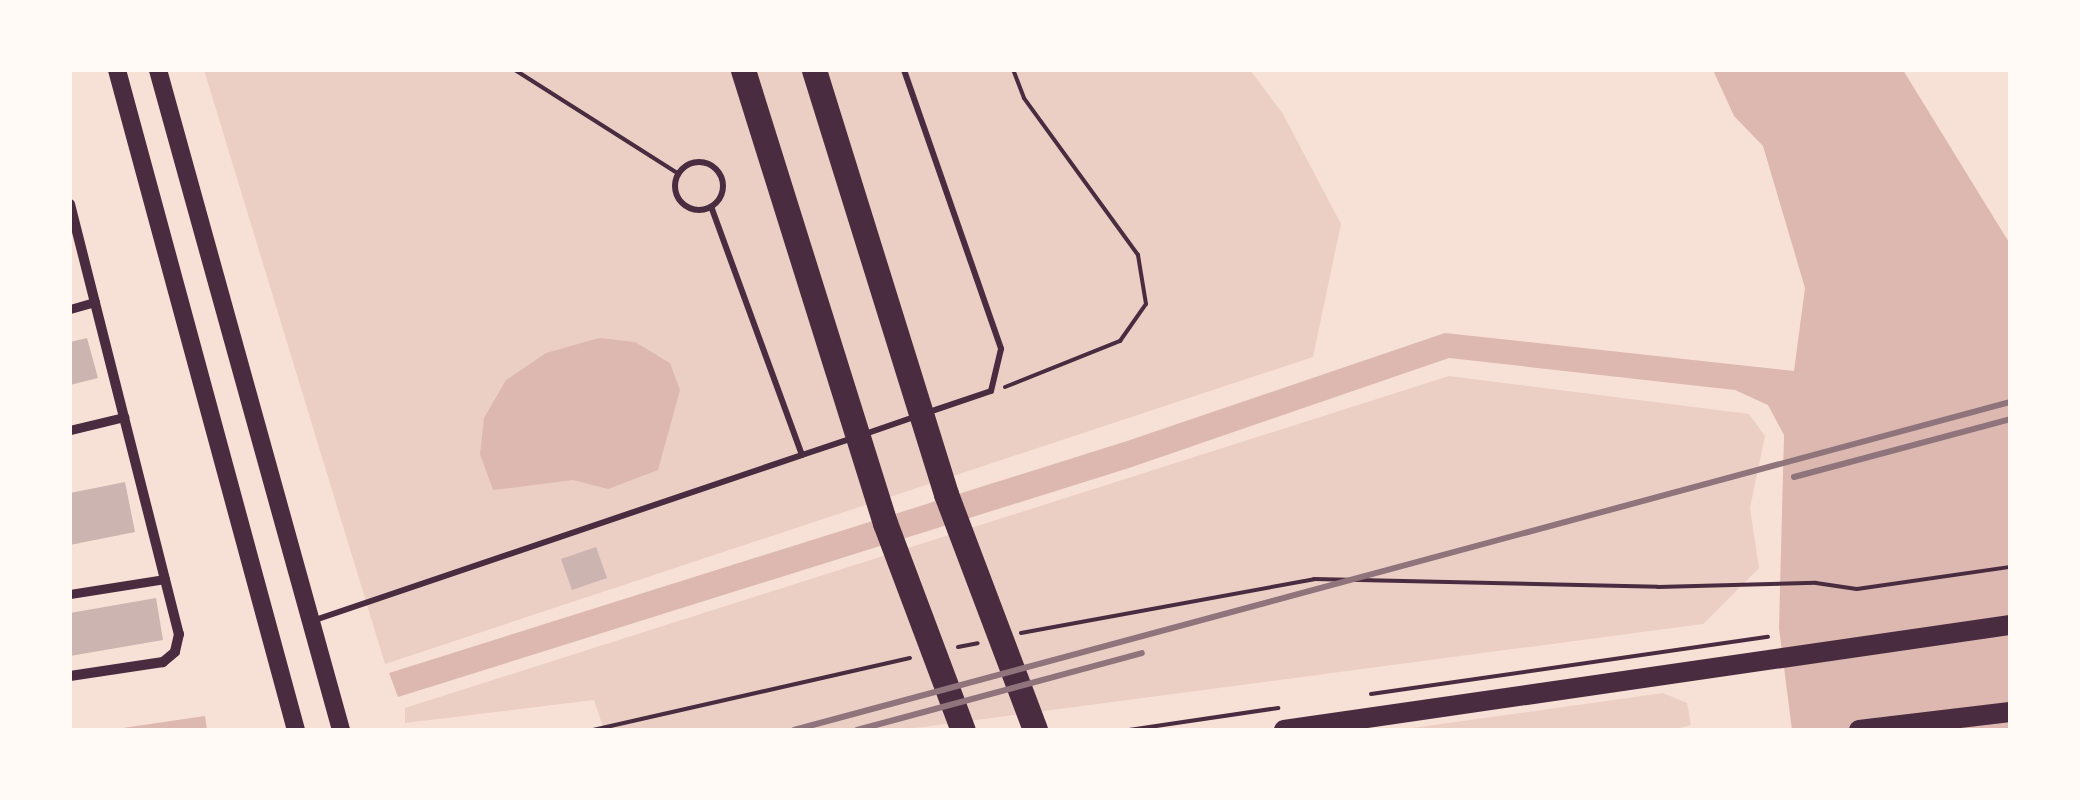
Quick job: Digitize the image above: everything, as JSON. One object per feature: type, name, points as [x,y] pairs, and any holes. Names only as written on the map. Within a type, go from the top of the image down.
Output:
[{"type":"highway","points":[[743,70],[886,523],[963,730]]},
{"type":"highway","points":[[814,70],[946,494],[1035,730]]},
{"type":"main road","points":[[117,70],[296,730]]},
{"type":"main road","points":[[158,70],[341,730]]},
{"type":"main road","points":[[1284,730],[1770,655],[2010,625]]},
{"type":"main road","points":[[1859,730],[2010,712]]},
{"type":"street","points":[[70,204],[178,634],[175,652],[163,662],[70,676]]},
{"type":"street","points":[[70,309],[95,302]]},
{"type":"street","points":[[70,430],[124,417]]},
{"type":"street","points":[[70,594],[165,579]]},
{"type":"lane","points":[[311,621],[991,392],[1001,349],[904,70]]},
{"type":"lane","points":[[698,162],[719,172],[722,195],[711,207],[682,203],[678,174],[698,162]]},
{"type":"lane","points":[[711,207],[802,455]]},
{"type":"path","points":[[515,70],[678,174]]},
{"type":"path","points":[[991,392],[1120,341],[1146,304],[1138,255],[1024,98],[1013,70]]},
{"type":"path","points":[[1007,636],[1314,579],[1658,587],[1816,583],[1857,589],[2010,567]]},
{"type":"path","points":[[1362,695],[1784,635]]},
{"type":"path","points":[[951,649],[988,640]]},
{"type":"path","points":[[592,730],[913,657]]},
{"type":"path","points":[[1129,730],[1284,707]]},
{"type":"shaded area","points":[[204,70],[1250,70],[1283,114],[1341,224],[1313,357],[385,664]]},
{"type":"shaded area","points":[[1713,70],[1903,70],[2010,244],[2010,730],[1792,730],[1779,628],[1784,435],[1768,405],[1735,390],[1449,358],[1129,468],[398,697],[389,673],[1127,441],[1445,333],[1794,371],[1805,288],[1763,146],[1734,116]]},
{"type":"shaded area","points":[[599,338],[635,342],[670,363],[680,390],[658,470],[608,489],[573,480],[493,490],[480,454],[484,418],[506,380],[546,353]]},
{"type":"shaded area","points":[[1449,376],[1749,414],[1765,436],[1750,508],[1759,568],[1703,624],[900,730],[604,730],[594,700],[405,723],[405,708]]},
{"type":"shaded area","points":[[1663,693],[1687,703],[1691,725],[1673,730],[1398,730]]},
{"type":"shaded area","points":[[205,716],[207,730],[109,730]]},
{"type":"building","points":[[87,338],[98,378],[70,385],[70,342]]},
{"type":"building","points":[[125,482],[135,532],[70,545],[70,493]]},
{"type":"building","points":[[596,547],[607,578],[572,590],[561,559]]},
{"type":"building","points":[[156,598],[163,640],[70,656],[70,613]]},
{"type":"railway","points":[[794,730],[2010,402]]},
{"type":"railway","points":[[1794,477],[2010,419]]},
{"type":"railway","points":[[857,730],[1142,653]]}]
